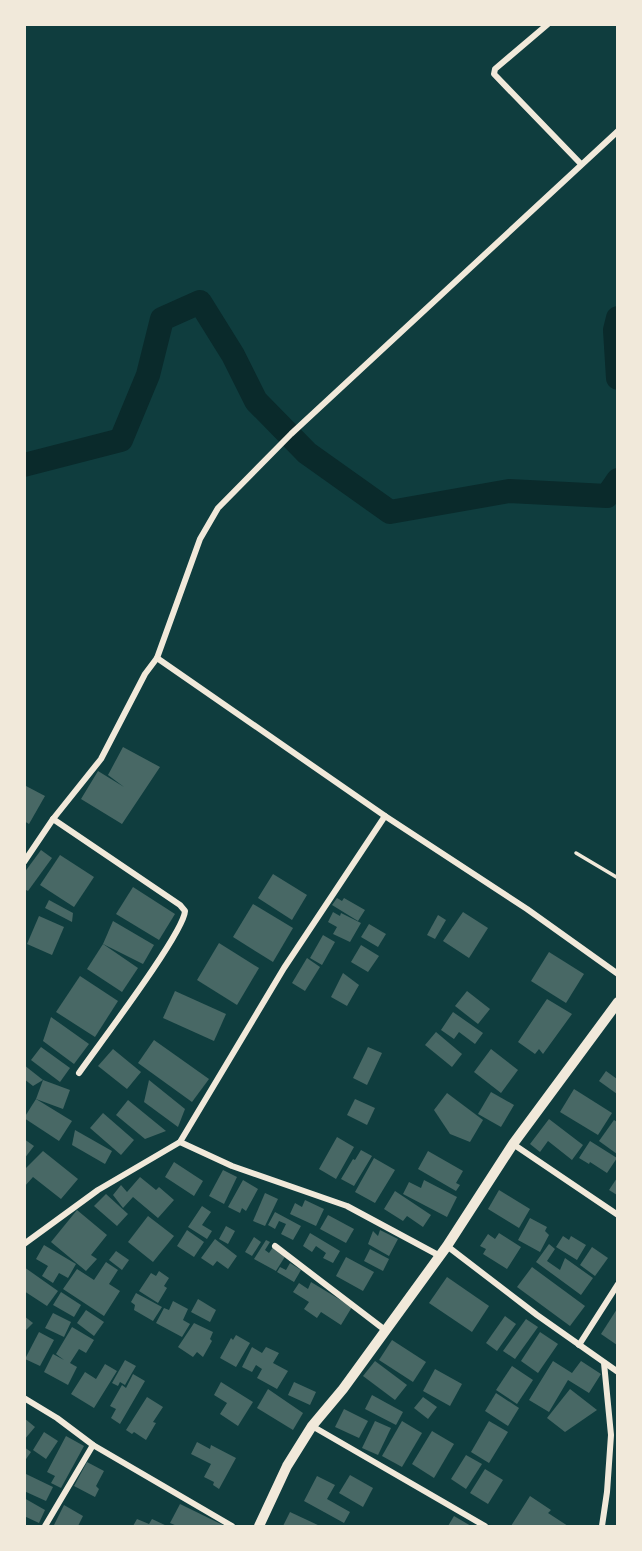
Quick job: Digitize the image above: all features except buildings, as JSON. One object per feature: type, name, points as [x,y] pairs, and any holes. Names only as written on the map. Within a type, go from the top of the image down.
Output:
[{"type":"main road","points":[[259,1527],[287,1466],[312,1426],[440,1256],[513,1144],[618,1002]]},
{"type":"street","points":[[548,24],[495,69],[494,74],[580,163]]},
{"type":"street","points":[[24,862],[53,819],[101,759],[145,674],[157,658],[200,539],[218,508],[291,433],[580,163],[618,131]]},
{"type":"street","points":[[157,658],[385,816],[527,909],[618,974]]},
{"type":"street","points":[[24,1244],[98,1190],[180,1142],[284,968],[385,816]]},
{"type":"street","points":[[53,819],[185,911],[183,922],[169,945],[79,1073]]},
{"type":"street","points":[[180,1142],[232,1166],[347,1206],[440,1256]]},
{"type":"street","points":[[513,1144],[618,1214]]},
{"type":"street","points":[[275,1245],[386,1330]]},
{"type":"street","points":[[447,1246],[618,1372]]},
{"type":"street","points":[[579,1345],[618,1284]]},
{"type":"street","points":[[602,1527],[611,1435],[604,1363]]},
{"type":"street","points":[[24,1398],[93,1445],[232,1527]]},
{"type":"street","points":[[312,1426],[485,1527]]},
{"type":"street","points":[[45,1527],[93,1445]]},
{"type":"lane","points":[[576,853],[618,878]]},
{"type":"waterway","points":[[24,465],[121,440],[148,375],[162,319],[200,302],[233,355],[256,401],[307,453],[390,512],[509,491],[607,496],[618,480]]},
{"type":"waterway","points":[[618,318],[615,330],[618,378]]}]
